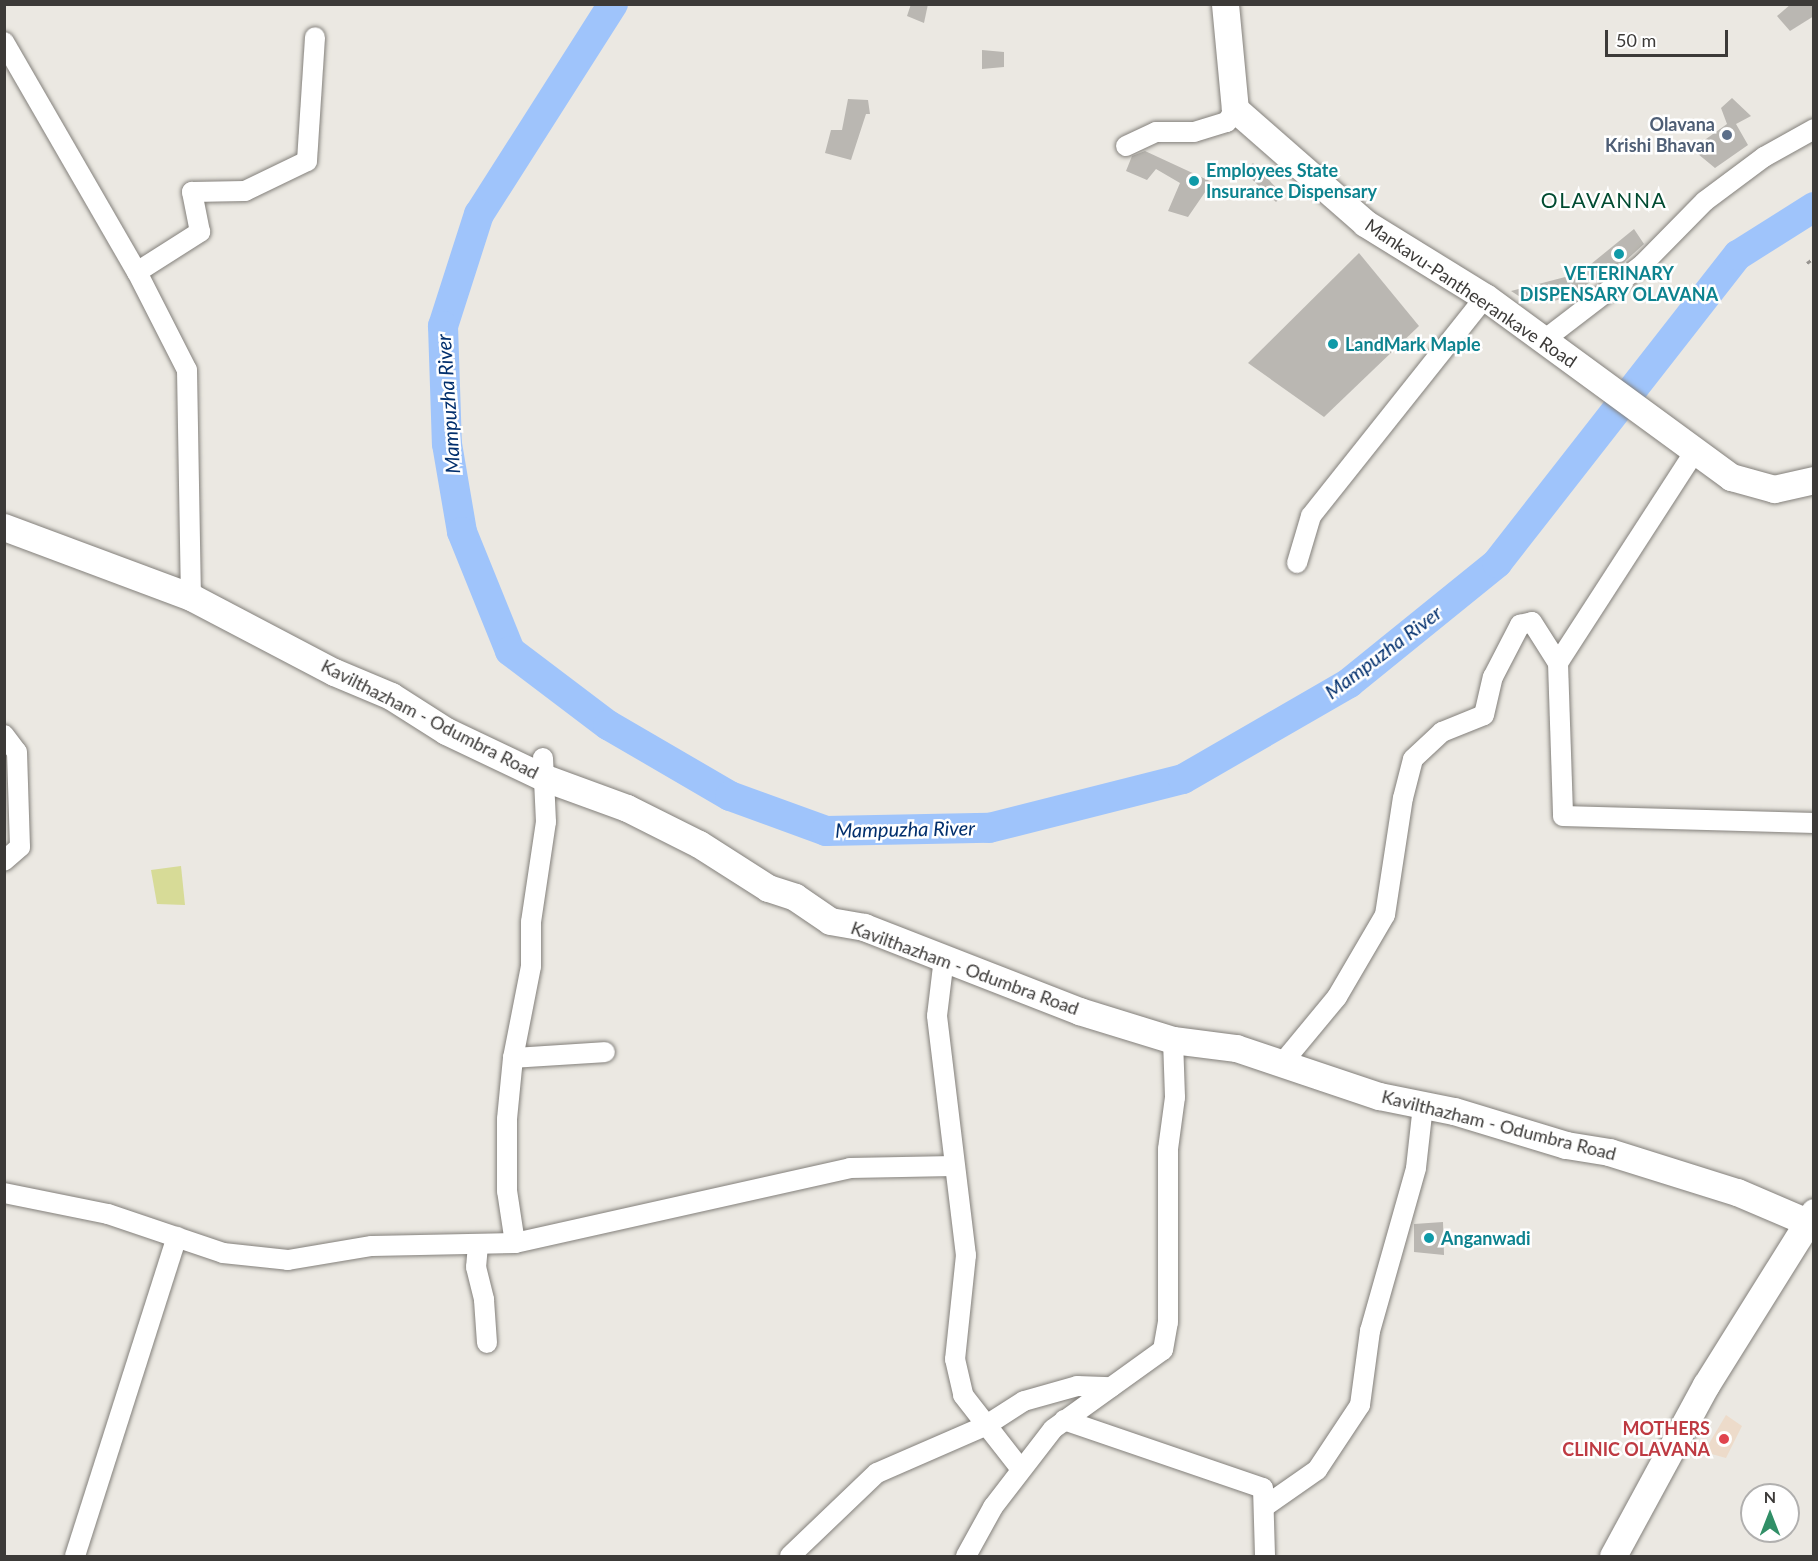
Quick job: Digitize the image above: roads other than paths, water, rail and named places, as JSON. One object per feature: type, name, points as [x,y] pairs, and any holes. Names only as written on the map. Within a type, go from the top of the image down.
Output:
[{"type":"main road","points":[[1225,4],[1235,110]]},
{"type":"main road","name":"Mankavu-Pantheerankave Road","points":[[1235,110],[1365,223],[1485,297],[1731,477],[1774,489],[1814,480]]},
{"type":"main road","name":"Kavilthazham - Odumbra Road","points":[[4,526],[191,597],[334,672],[391,696],[446,731],[544,768],[699,844],[768,888],[795,897],[830,921],[864,927],[1079,1011],[1173,1040],[1236,1048],[1284,1061],[1379,1096],[1454,1111],[1566,1145],[1610,1152],[1810,1217]]},
{"type":"main road","points":[[1613,1557],[1706,1385],[1810,1217]]},
{"type":"street","points":[[137,272],[200,232],[192,192],[245,191],[307,161],[315,37]]},
{"type":"street","points":[[4,42],[137,272],[187,370],[191,597]]},
{"type":"street","points":[[1126,146],[1156,132],[1194,132],[1227,122],[1235,110]]},
{"type":"street","points":[[1544,340],[1642,264],[1704,201],[1764,157],[1814,129]]},
{"type":"street","points":[[1297,562],[1311,516],[1485,297]]},
{"type":"street","points":[[1558,663],[1695,451]]},
{"type":"street","points":[[1284,1061],[1337,997],[1385,915],[1402,798],[1413,759],[1442,732],[1484,715],[1493,677],[1520,625],[1532,622],[1558,663],[1563,816],[1814,823]]},
{"type":"street","points":[[4,735],[17,752],[20,847],[4,861]]},
{"type":"street","points":[[515,1243],[507,1191],[507,1119],[513,1058],[531,966],[532,911],[546,822],[544,768]]},
{"type":"street","points":[[944,958],[937,1016],[966,1256],[955,1359],[963,1395],[1020,1468]]},
{"type":"street","points":[[966,1557],[993,1507],[1020,1468],[1064,1420],[1163,1350],[1168,1322],[1168,1149],[1175,1097],[1173,1040]]},
{"type":"street","points":[[513,1058],[605,1052]]},
{"type":"street","points":[[1264,1507],[1317,1470],[1360,1405],[1370,1331],[1416,1168],[1423,1106]]},
{"type":"street","points":[[4,1193],[108,1214],[223,1253],[288,1260],[372,1246],[515,1243],[850,1168],[954,1166]]},
{"type":"street","points":[[75,1557],[177,1237]]},
{"type":"street","points":[[478,1245],[476,1267],[484,1300],[487,1342]]},
{"type":"street","points":[[790,1557],[877,1473],[985,1426],[1024,1401],[1077,1386],[1111,1387]]},
{"type":"street","points":[[1064,1420],[1263,1488],[1265,1557]]},
{"type":"waterway","name":"Mampuzha River","points":[[613,4],[479,214],[443,326],[447,444],[462,532],[510,651],[608,725],[730,796],[826,831],[989,828],[1183,779],[1349,683],[1497,563],[1738,255],[1814,207]]},
{"type":"place","name":"Olavana Krishi Bhavan","points":[[1727,135]]},
{"type":"place","name":"Employees State Insurance Dispensary","points":[[1194,181]]},
{"type":"place","name":"VETERINARY DISPENSARY OLAVANA","points":[[1619,254]]},
{"type":"place","name":"LandMark Maple","points":[[1333,344]]},
{"type":"place","name":"Anganwadi","points":[[1429,1238]]},
{"type":"place","name":"MOTHERS CLINIC OLAVANA","points":[[1724,1439]]},
{"type":"district","name":"OLAVANNA","points":[[1604,200]]}]
